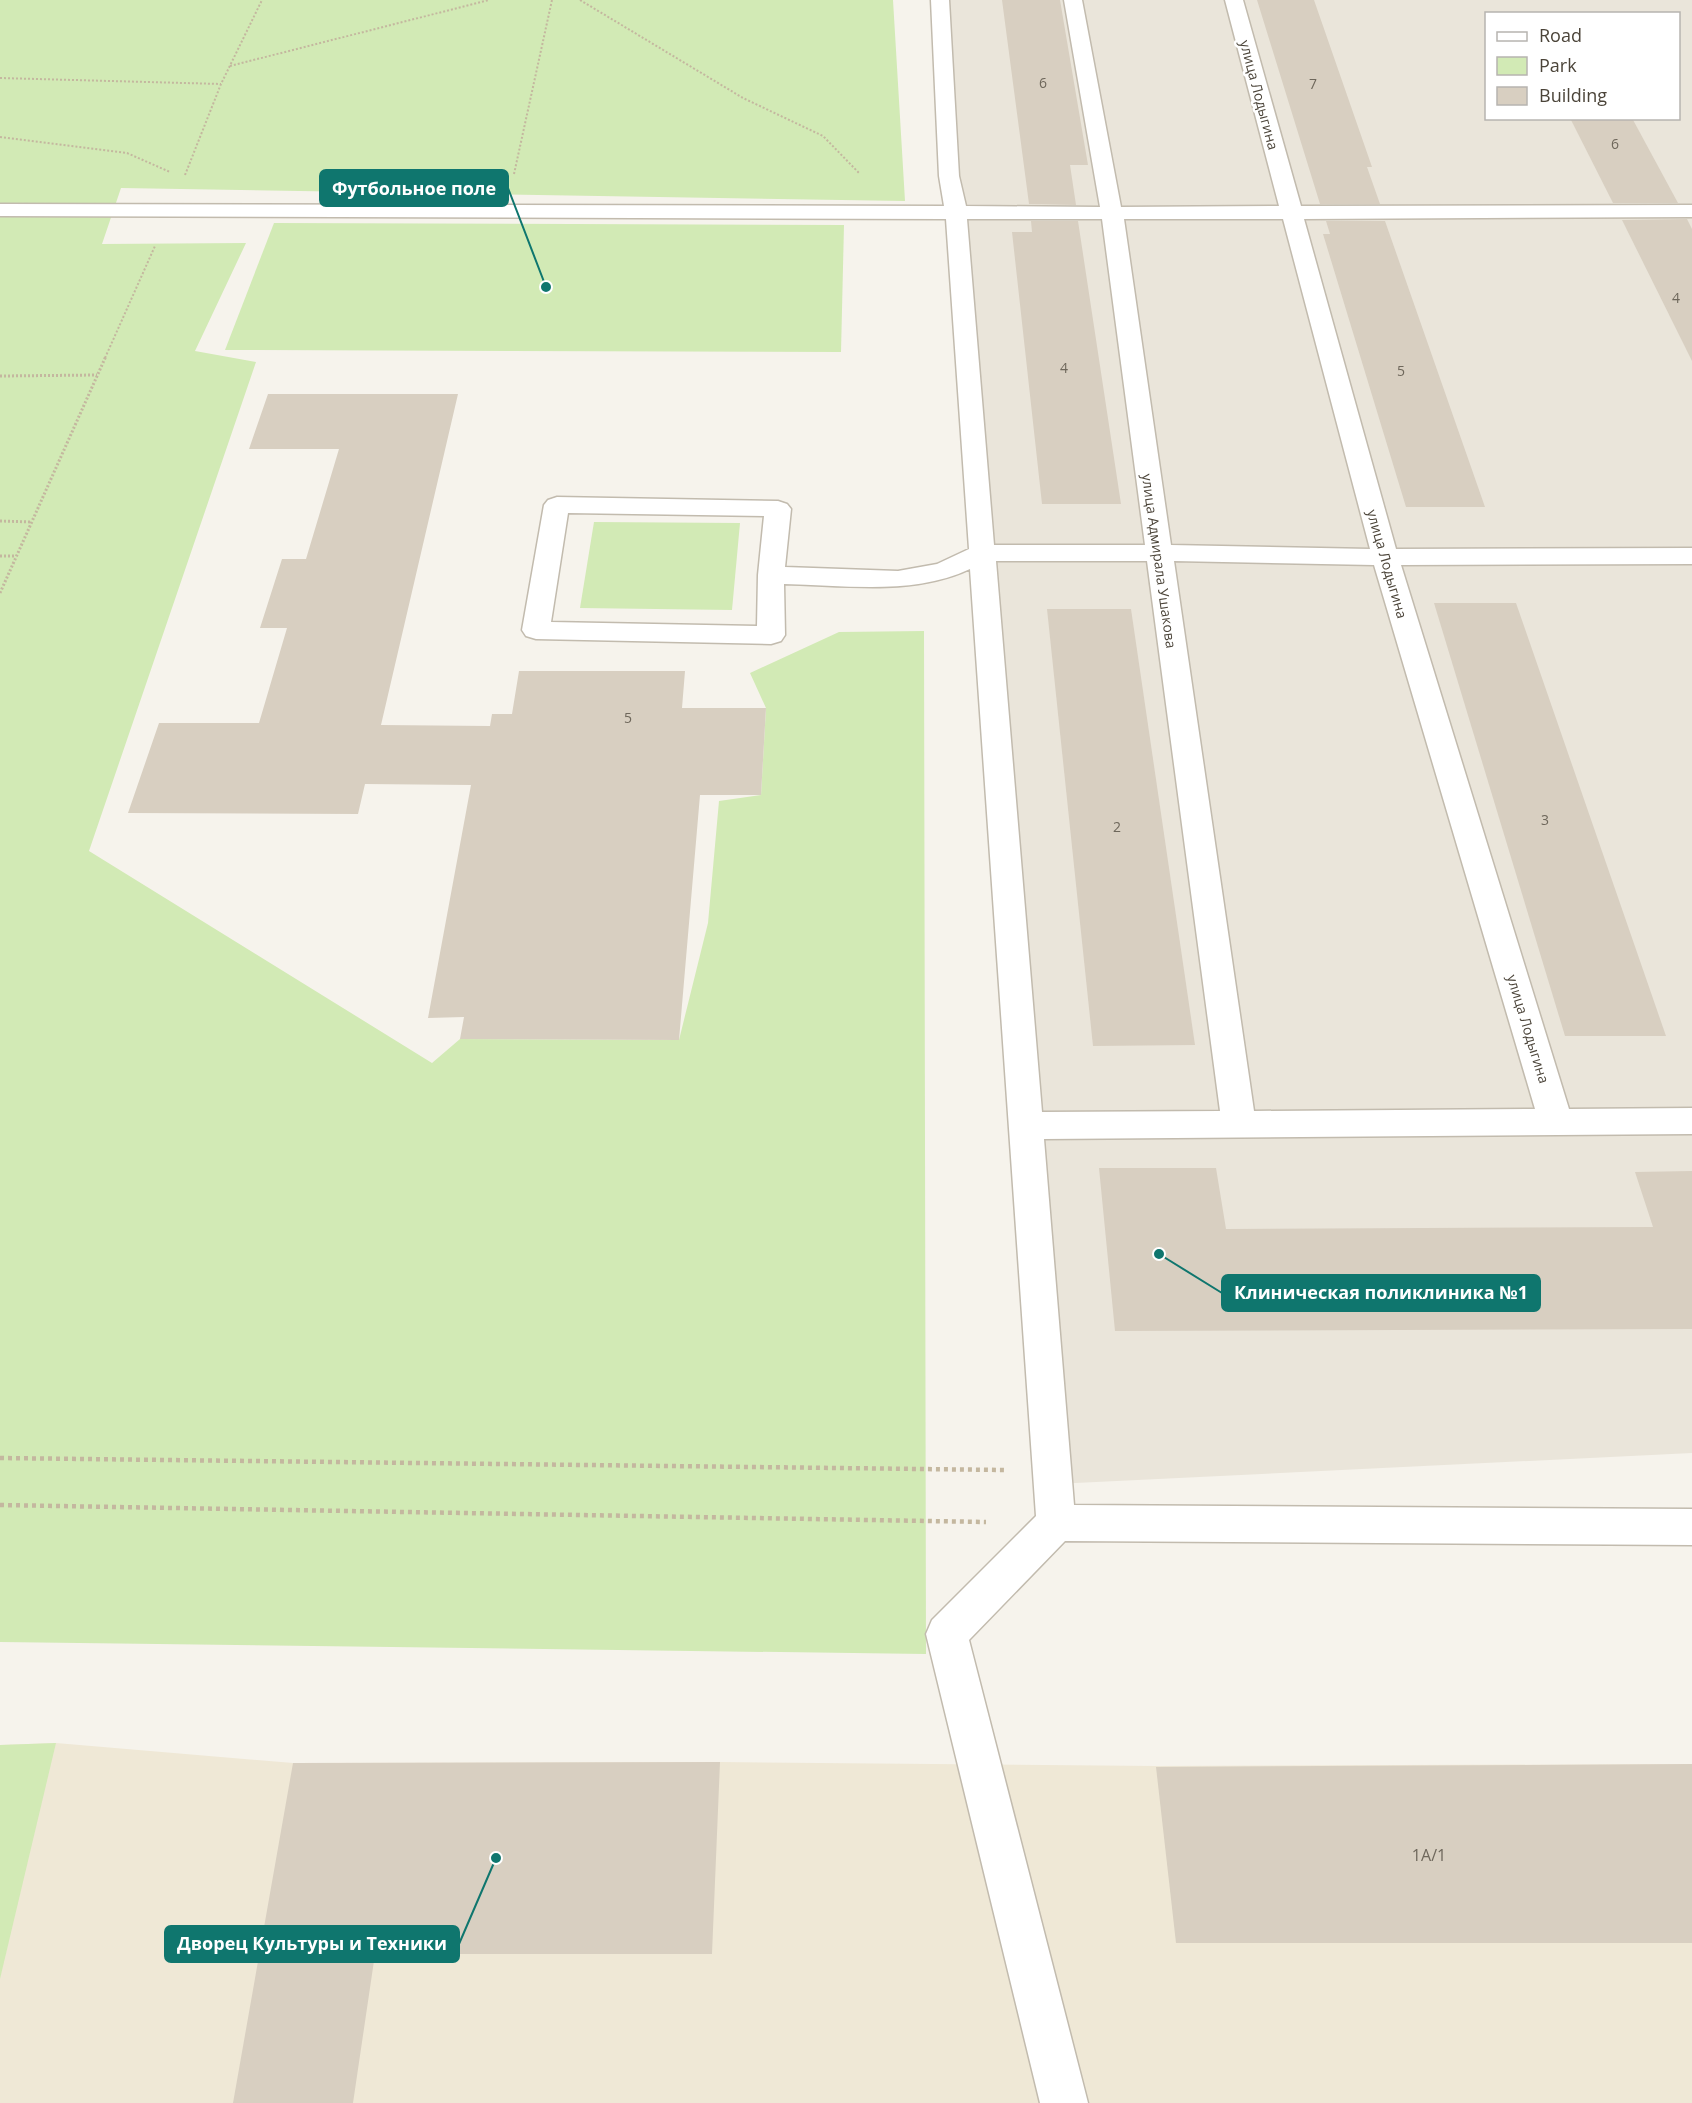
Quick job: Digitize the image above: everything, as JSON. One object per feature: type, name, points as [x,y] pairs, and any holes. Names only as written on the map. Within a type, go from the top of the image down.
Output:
[{"type":"street","points":[[940,0],[949,176],[956,212],[1056,1523]]},
{"type":"street","name":"улица Адмирала Ушакова","points":[[1073,0],[1112,213],[1239,1124]]},
{"type":"street","name":"улица Лодыгина","points":[[1234,0],[1384,557],[1556,1123]]},
{"type":"street","points":[[0,210],[1112,213],[1692,211]]},
{"type":"street","points":[[557,505],[778,509],[771,575],[771,635],[536,630],[557,505]]},
{"type":"street","points":[[771,575],[898,579],[944,572],[981,553],[1384,557],[1692,556]]},
{"type":"street","points":[[1027,1126],[1692,1121]]},
{"type":"street","points":[[1064,2103],[947,1634],[1056,1523],[1692,1527]]},
{"type":"path","points":[[0,593],[2,584],[32,522],[170,211],[221,84],[262,0]]},
{"type":"path","points":[[230,66],[489,0]]},
{"type":"path","points":[[513,177],[552,0]]},
{"type":"path","points":[[580,0],[743,98],[823,136],[863,177]]},
{"type":"path","points":[[0,78],[221,84]]},
{"type":"path","points":[[0,137],[127,153],[184,178]]},
{"type":"path","points":[[0,376],[97,375]]},
{"type":"path","points":[[0,522],[32,522]]},
{"type":"path","points":[[0,556],[16,556]]},
{"type":"path","points":[[0,1458],[1052,1470]]},
{"type":"path","points":[[0,1505],[1056,1523]]},
{"type":"shaded area","points":[[935,0],[1692,0],[1692,1453],[1034,1485]]},
{"type":"shaded area","points":[[56,1743],[293,1763],[720,1762],[1156,1766],[1692,1764],[1692,2103],[0,2103],[0,1745]]},
{"type":"green space","points":[[0,0],[893,0],[905,201],[121,188],[102,244],[246,243],[195,351],[256,362],[89,851],[432,1063],[460,1039],[679,1040],[708,923],[719,801],[761,795],[766,708],[750,673],[839,632],[924,631],[926,1654],[0,1642]]},
{"type":"green space","points":[[274,223],[844,225],[841,352],[225,350]]},
{"type":"green space","points":[[594,522],[740,523],[732,610],[580,608]]},
{"type":"green space","points":[[56,1743],[0,1979],[0,1745]]},
{"type":"building","points":[[1002,0],[1060,0],[1088,165],[1070,165],[1076,205],[1029,204]]},
{"type":"building","points":[[1257,0],[1314,0],[1372,167],[1367,167],[1380,204],[1320,204]]},
{"type":"building","points":[[1571,120],[1633,120],[1678,203],[1613,203]]},
{"type":"building","points":[[1687,219],[1692,229],[1692,361],[1622,220]]},
{"type":"building","points":[[1031,221],[1078,221],[1121,504],[1042,504],[1012,232],[1032,232]]},
{"type":"building","points":[[1326,221],[1385,221],[1485,507],[1406,507],[1323,234],[1330,234]]},
{"type":"building","points":[[268,394],[458,394],[381,725],[490,726],[492,714],[512,714],[519,671],[685,671],[682,708],[766,708],[761,795],[700,795],[679,1040],[460,1039],[464,1017],[428,1018],[471,785],[365,784],[358,814],[128,813],[159,723],[259,723],[287,628],[260,628],[282,559],[306,559],[339,449],[249,449]]},
{"type":"building","points":[[1434,603],[1516,603],[1666,1036],[1565,1036]]},
{"type":"building","points":[[1047,609],[1131,609],[1195,1045],[1093,1046]]},
{"type":"building","points":[[1099,1168],[1216,1168],[1226,1229],[1653,1227],[1635,1172],[1692,1171],[1692,1329],[1115,1331]]},
{"type":"building","points":[[720,1762],[712,1954],[375,1954],[353,2103],[233,2103],[293,1763]]},
{"type":"building","points":[[1692,1764],[1692,1943],[1176,1943],[1156,1767]]},
{"type":"place","name":"Футбольное поле","points":[[546,287]]},
{"type":"place","name":"Клиническая поликлиника №1","points":[[1159,1254]]},
{"type":"place","name":"Дворец Культуры и Техники","points":[[496,1858]]}]
